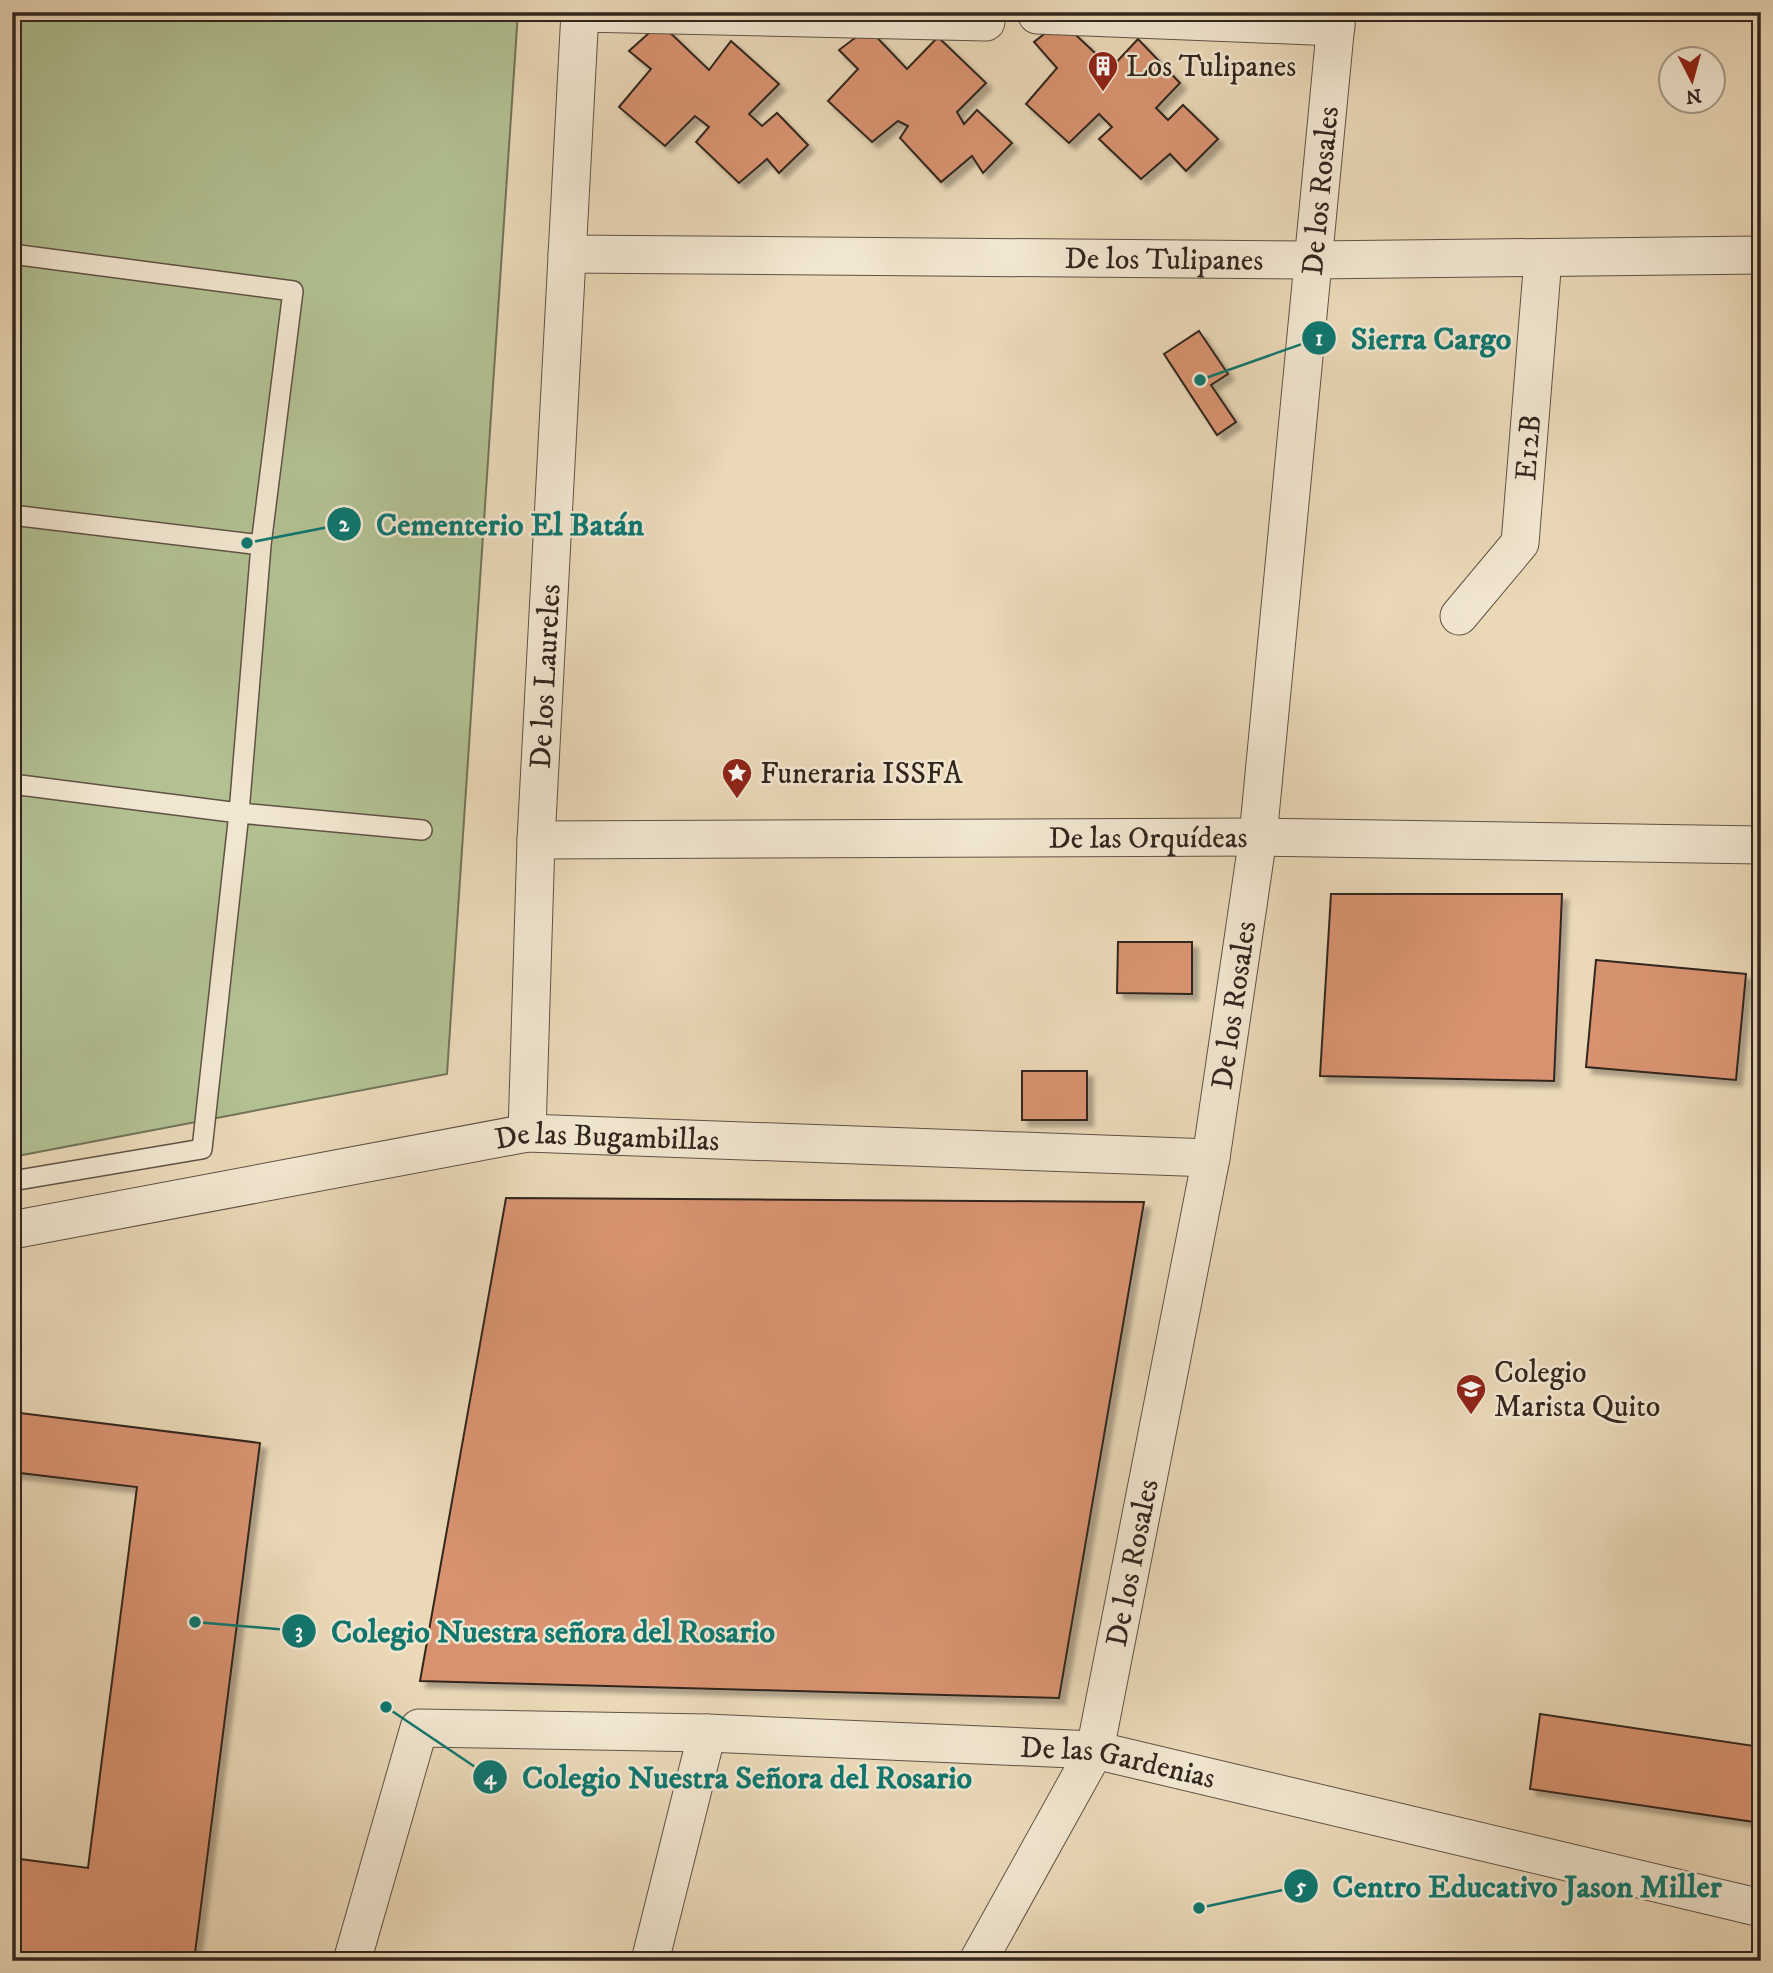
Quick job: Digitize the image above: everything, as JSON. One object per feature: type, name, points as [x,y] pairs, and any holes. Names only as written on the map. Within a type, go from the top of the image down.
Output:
[{"type":"street","points":[[580,13],[986,22]]},
{"type":"street","name":"De los Laureles","points":[[527,1133],[536,840],[580,13]]},
{"type":"street","points":[[1037,15],[1337,20]]},
{"type":"street","name":"De los Rosales","points":[[978,1961],[1095,1750],[1211,1158],[1258,837],[1337,20]]},
{"type":"street","name":"De los Tulipanes","points":[[567,254],[1313,260],[1761,255]]},
{"type":"street","name":"E12B","points":[[1459,616],[1520,543],[1543,258]]},
{"type":"street","name":"De las Orquídeas","points":[[536,840],[1258,837],[1761,845]]},
{"type":"street","name":"De las Bugambillas","points":[[12,1230],[527,1133],[1211,1158]]},
{"type":"street","name":"De las Gardenias","points":[[352,1961],[419,1728],[706,1733],[1095,1750],[1761,1908]]},
{"type":"street","points":[[650,1961],[706,1733]]},
{"type":"lane","points":[[12,254],[293,291],[261,545],[239,813],[202,1149],[12,1181]]},
{"type":"lane","points":[[12,515],[261,545]]},
{"type":"lane","points":[[12,784],[239,813],[422,830]]},
{"type":"green space","points":[[12,12],[518,12],[447,1074],[12,1157]]},
{"type":"building","name":"Los Tulipanes","points":[[1061,21],[1111,68],[1138,39],[1180,83],[1156,108],[1168,120],[1183,105],[1218,139],[1186,171],[1170,154],[1141,179],[1099,139],[1112,127],[1099,114],[1069,143],[1026,104],[1057,68],[1034,42]]},
{"type":"building","points":[[660,23],[709,70],[731,41],[779,84],[749,114],[762,126],[777,113],[808,145],[779,173],[767,159],[739,183],[696,142],[709,127],[695,116],[665,146],[619,107],[651,69],[629,51]]},
{"type":"building","points":[[868,28],[907,69],[938,37],[986,83],[957,112],[964,124],[977,110],[1012,143],[983,173],[972,156],[941,182],[900,138],[908,126],[898,121],[872,142],[828,101],[858,69],[839,50]]},
{"type":"building","points":[[1199,331],[1228,374],[1211,385],[1236,422],[1217,435],[1164,354]]},
{"type":"building","points":[[1331,894],[1562,894],[1554,1081],[1320,1076]]},
{"type":"building","points":[[1118,942],[1192,942],[1192,994],[1117,993]]},
{"type":"building","points":[[1596,960],[1746,974],[1736,1080],[1586,1067]]},
{"type":"building","points":[[1022,1071],[1087,1071],[1087,1120],[1022,1120]]},
{"type":"building","points":[[506,1198],[1144,1202],[1059,1698],[420,1681]]},
{"type":"building","points":[[12,1412],[260,1443],[194,1961],[78,1961],[12,1953],[12,1858],[88,1868],[137,1487],[12,1472]]},
{"type":"building","points":[[1540,1714],[1761,1747],[1761,1823],[1530,1789]]},
{"type":"place","name":"Los Tulipanes","points":[[1103,93]]},
{"type":"place","name":"Sierra Cargo","points":[[1200,380]]},
{"type":"place","name":"Cementerio El Batán","points":[[247,543]]},
{"type":"place","name":"Funeraria ISSFA","points":[[737,800]]},
{"type":"place","name":"Colegio Marista Quito","points":[[1471,1416]]},
{"type":"place","name":"Colegio Nuestra señora del Rosario","points":[[195,1622]]},
{"type":"place","name":"Colegio Nuestra Señora del Rosario","points":[[386,1707]]},
{"type":"place","name":"Centro Educativo Jason Miller","points":[[1199,1908]]}]
